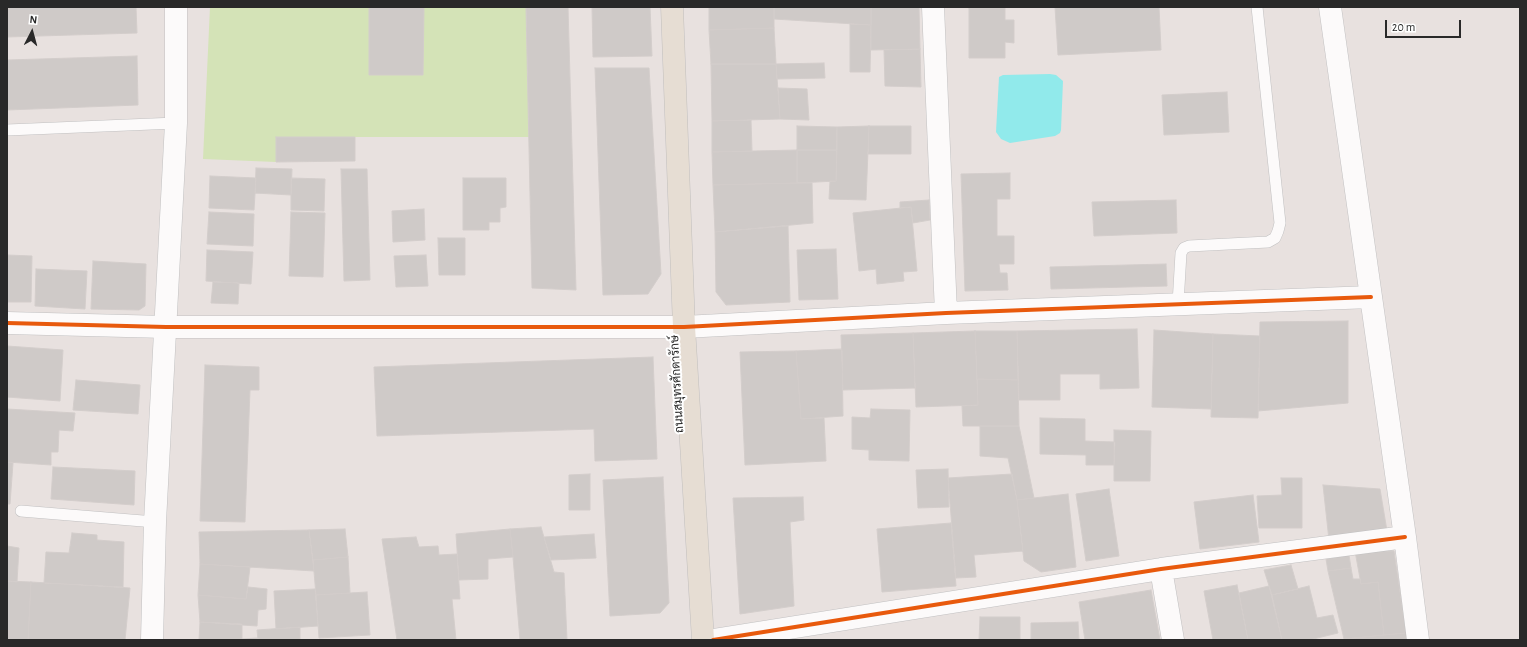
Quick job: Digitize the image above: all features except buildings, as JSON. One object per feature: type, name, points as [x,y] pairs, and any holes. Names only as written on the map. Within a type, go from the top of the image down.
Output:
[{"type":"main road","name":"ถนนสมุทรศักดารักษ์","points":[[672,7],[684,327],[703,640]]},
{"type":"street","points":[[152,640],[155,522],[176,123],[176,7]]},
{"type":"street","points":[[933,7],[946,313]]},
{"type":"street","points":[[1330,7],[1405,537],[1418,640]]},
{"type":"street","points":[[7,323],[166,327],[684,327],[946,313],[1371,297]]},
{"type":"street","points":[[713,640],[1162,569],[1405,537]]},
{"type":"street","points":[[1162,569],[1173,640]]},
{"type":"lane","points":[[1178,304],[1181,253],[1184,248],[1189,246],[1268,242],[1275,238],[1278,231],[1280,223],[1257,7]]},
{"type":"lane","points":[[7,130],[176,123]]},
{"type":"lane","points":[[21,511],[155,522]]},
{"type":"green space","points":[[210,7],[526,7],[529,137],[276,137],[276,162],[203,159]]},
{"type":"water","points":[[1003,75],[1056,75],[1063,81],[1060,133],[1055,136],[1010,143],[1001,139],[996,132],[999,77]]},
{"type":"cycle path","points":[[7,323],[166,327],[684,327],[946,313],[1371,297]]},
{"type":"cycle path","points":[[713,640],[1161,569],[1405,537]]}]
